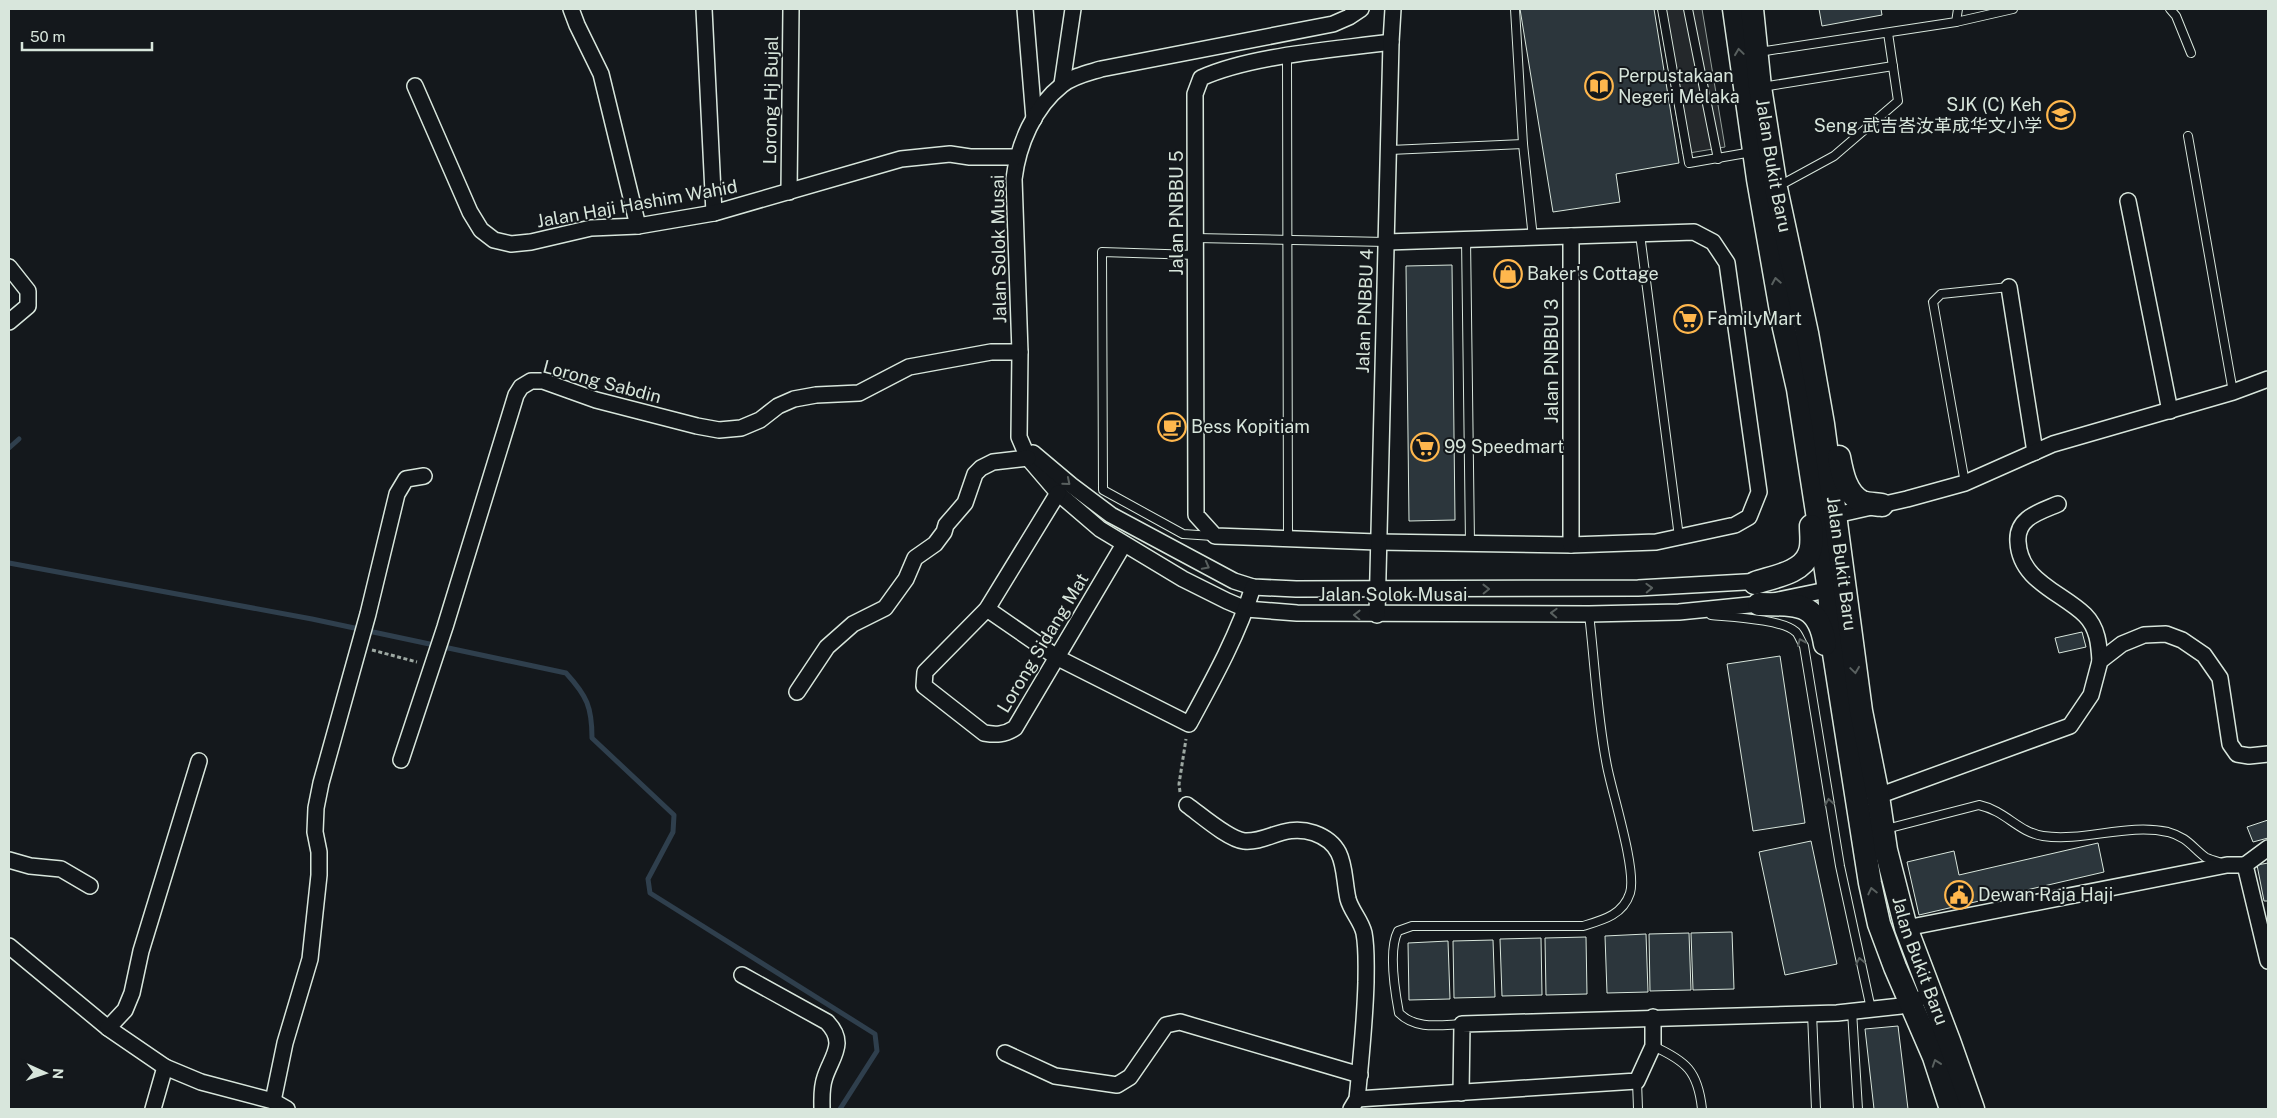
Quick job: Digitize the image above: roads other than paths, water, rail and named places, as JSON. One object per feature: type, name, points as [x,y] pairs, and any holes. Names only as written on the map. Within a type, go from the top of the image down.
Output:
[{"type":"main road","name":"Jalan Bukit Baru","points":[[1734,9],[1754,152],[1784,328],[1826,517],[1835,578],[1878,796],[1871,828],[1870,883],[1879,924],[1910,1003],[1934,1057],[1951,1109]]},
{"type":"main road","name":"Jalan Bukit Baru","points":[[1752,9],[1760,87],[1776,188],[1807,332],[1821,415],[1826,517]]},
{"type":"main road","points":[[1797,290],[1816,331],[1827,378],[1842,476],[1850,491],[1863,502],[1882,505]]},
{"type":"main road","points":[[1757,594],[1804,562],[1810,554],[1811,545],[1784,328]]},
{"type":"main road","name":"Jalan Bukit Baru","points":[[1835,578],[1833,647],[1871,828],[1906,928],[1950,1041],[1973,1109]]},
{"type":"main road","points":[[1757,594],[1788,605],[1804,608],[1813,614],[1820,623],[1839,740],[1871,828]]},
{"type":"main road","points":[[1950,1041],[1987,1109]]},
{"type":"street","points":[[571,9],[577,26],[602,74],[638,226]]},
{"type":"street","points":[[704,9],[714,213]]},
{"type":"street","name":"Lorong Hj Bujal","points":[[788,192],[791,9]]},
{"type":"street","points":[[1025,9],[1034,119]]},
{"type":"street","points":[[1062,84],[1073,9]]},
{"type":"street","name":"Jalan Solok Musai","points":[[1361,9],[1349,18],[1333,24],[1101,68],[1062,84],[1047,101],[1034,119],[1016,157],[1013,205],[1020,352],[1019,437],[1028,458],[1058,493],[1100,529],[1183,579],[1246,609],[1270,612],[1377,615],[1679,612],[1835,578]]},
{"type":"street","name":"Jalan PNBBU 4","points":[[1377,615],[1377,542],[1390,150],[1391,42],[1394,9]]},
{"type":"street","name":"Jalan PNBBU 5","points":[[1215,536],[1196,515],[1195,94],[1200,78],[1220,69],[1287,56],[1391,42]]},
{"type":"street","name":"Jalan Haji Hashim Wahid","points":[[415,86],[470,212],[482,230],[494,240],[511,244],[531,242],[591,228],[638,226],[714,213],[901,159],[950,154],[970,157],[1016,157]]},
{"type":"street","points":[[2128,200],[2170,411]]},
{"type":"street","points":[[1215,536],[1377,542],[1571,545],[1656,542],[1735,526],[1749,517],[1759,492],[1727,263],[1713,242],[1694,232],[1386,242]]},
{"type":"street","name":"Jalan PNBBU 3","points":[[1571,236],[1571,545]]},
{"type":"street","points":[[9,267],[28,291],[28,306],[9,322]]},
{"type":"street","points":[[2009,287],[2035,452]]},
{"type":"street","name":"Lorong Sabdin","points":[[401,760],[445,628],[516,395],[521,387],[532,381],[543,381],[596,400],[719,430],[741,428],[760,420],[778,406],[794,399],[816,394],[859,393],[909,367],[991,352],[1020,352]]},
{"type":"street","points":[[1826,517],[1882,505],[1965,483],[2053,444],[2233,392],[2268,379]]},
{"type":"street","name":"Jalan Solok Musai","points":[[1019,437],[1034,453],[1071,485],[1111,515],[1234,580],[1253,587],[1270,589],[1638,588],[1757,594],[1835,578]]},
{"type":"street","points":[[797,692],[828,647],[853,624],[885,608],[906,579],[915,558],[935,544],[946,525],[965,503],[975,474],[981,468],[993,462],[1028,458]]},
{"type":"street","points":[[273,1101],[286,1043],[310,959],[319,875],[319,852],[315,832],[316,808],[368,614],[397,494],[406,479],[424,476]]},
{"type":"street","points":[[1058,493],[988,609],[1058,658],[1189,724],[1246,609],[1253,587]]},
{"type":"street","points":[[1878,796],[2070,726],[2091,695],[2100,662],[2098,636],[2086,616],[2044,586],[2027,570],[2019,554],[2018,535],[2022,523],[2038,512],[2058,504]]},
{"type":"street","name":"Lorong Sidang Mat","points":[[988,609],[928,668],[923,677],[924,686],[984,733],[1006,734],[1015,728],[1124,544]]},
{"type":"street","points":[[2100,662],[2122,644],[2144,635],[2166,634],[2182,640],[2204,655],[2220,678],[2230,744],[2237,754],[2248,756],[2268,754]]},
{"type":"street","points":[[108,1028],[125,1010],[132,993],[141,951],[199,760]]},
{"type":"street","points":[[1187,805],[1236,838],[1256,840],[1281,832],[1298,830],[1315,834],[1328,841],[1338,851],[1345,866],[1345,885],[1349,902],[1360,920],[1366,945],[1365,1017],[1360,1075],[1354,1104],[1461,1093],[1637,1081],[1653,1046],[1653,1017]]},
{"type":"street","points":[[1906,928],[2227,865],[2245,866],[2268,848]]},
{"type":"street","points":[[9,860],[30,866],[62,869],[90,886]]},
{"type":"street","points":[[2245,866],[2268,961]]},
{"type":"street","points":[[9,946],[108,1028],[165,1067],[200,1082],[273,1101],[287,1109]]},
{"type":"street","points":[[742,975],[827,1022],[833,1028],[837,1049],[822,1088],[822,1109]]},
{"type":"street","points":[[1461,1093],[1462,1024],[1852,1011],[1910,1003],[1932,994]]},
{"type":"street","points":[[1005,1053],[1055,1076],[1117,1085],[1130,1077],[1166,1025],[1180,1022],[1360,1075]]},
{"type":"street","points":[[153,1109],[165,1067]]},
{"type":"lane","points":[[1514,9],[1523,144],[1533,238]]},
{"type":"lane","points":[[1662,9],[1689,163],[1754,152]]},
{"type":"lane","points":[[1688,9],[1718,159]]},
{"type":"lane","points":[[1956,22],[1958,9]]},
{"type":"lane","points":[[1757,52],[1956,22],[2013,9]]},
{"type":"lane","points":[[2170,9],[2176,16],[2191,53]]},
{"type":"lane","points":[[1776,188],[1834,156],[1898,101],[1888,33]]},
{"type":"lane","points":[[1287,56],[1288,539]]},
{"type":"lane","points":[[1760,87],[1893,66]]},
{"type":"lane","points":[[2188,136],[2233,392]]},
{"type":"lane","points":[[1390,150],[1523,144]]},
{"type":"lane","points":[[1640,234],[1679,537]]},
{"type":"lane","points":[[1196,238],[1386,242]]},
{"type":"lane","points":[[1466,238],[1470,543]]},
{"type":"lane","points":[[1196,255],[1102,252],[1103,490],[1183,534],[1215,536]]},
{"type":"lane","points":[[1965,483],[1933,302],[1941,294],[2009,287]]},
{"type":"lane","points":[[1679,612],[1765,621],[1796,632],[1804,646],[1840,866],[1871,1009]]},
{"type":"lane","points":[[1462,1024],[1419,1025],[1412,1023],[1399,1013],[1395,994],[1393,944],[1398,931],[1412,926],[1583,926],[1608,919],[1622,908],[1630,892],[1631,872],[1607,764],[1589,614]]},
{"type":"lane","points":[[1871,828],[1979,805],[1992,808],[2026,831],[2041,836],[2058,838],[2141,830],[2168,832],[2190,842],[2206,857],[2227,865]]},
{"type":"lane","points":[[1852,1011],[1858,1109]]},
{"type":"lane","points":[[1812,1013],[1816,1109]]},
{"type":"lane","points":[[1653,1046],[1682,1061],[1691,1072],[1698,1087],[1702,1109]]},
{"type":"lane","points":[[1637,1081],[1638,1109]]},
{"type":"waterway","points":[[9,448],[19,439]]},
{"type":"waterway","points":[[9,563],[312,619],[566,673],[579,688],[587,702],[591,718],[592,738],[674,815],[673,832],[648,879],[650,893],[875,1034],[877,1051],[840,1109]]},
{"type":"place","name":"Perpustakaan Negeri Melaka","points":[[1599,86]]},
{"type":"place","name":"SJK (C) Keh Seng 武吉峇汝革成华文小学","points":[[2061,115]]},
{"type":"place","name":"Baker's Cottage","points":[[1508,274]]},
{"type":"place","name":"FamilyMart","points":[[1688,319]]},
{"type":"place","name":"Bess Kopitiam","points":[[1172,427]]},
{"type":"place","name":"99 Speedmart","points":[[1425,447]]},
{"type":"place","name":"Dewan Raja Haji","points":[[1959,895]]}]
